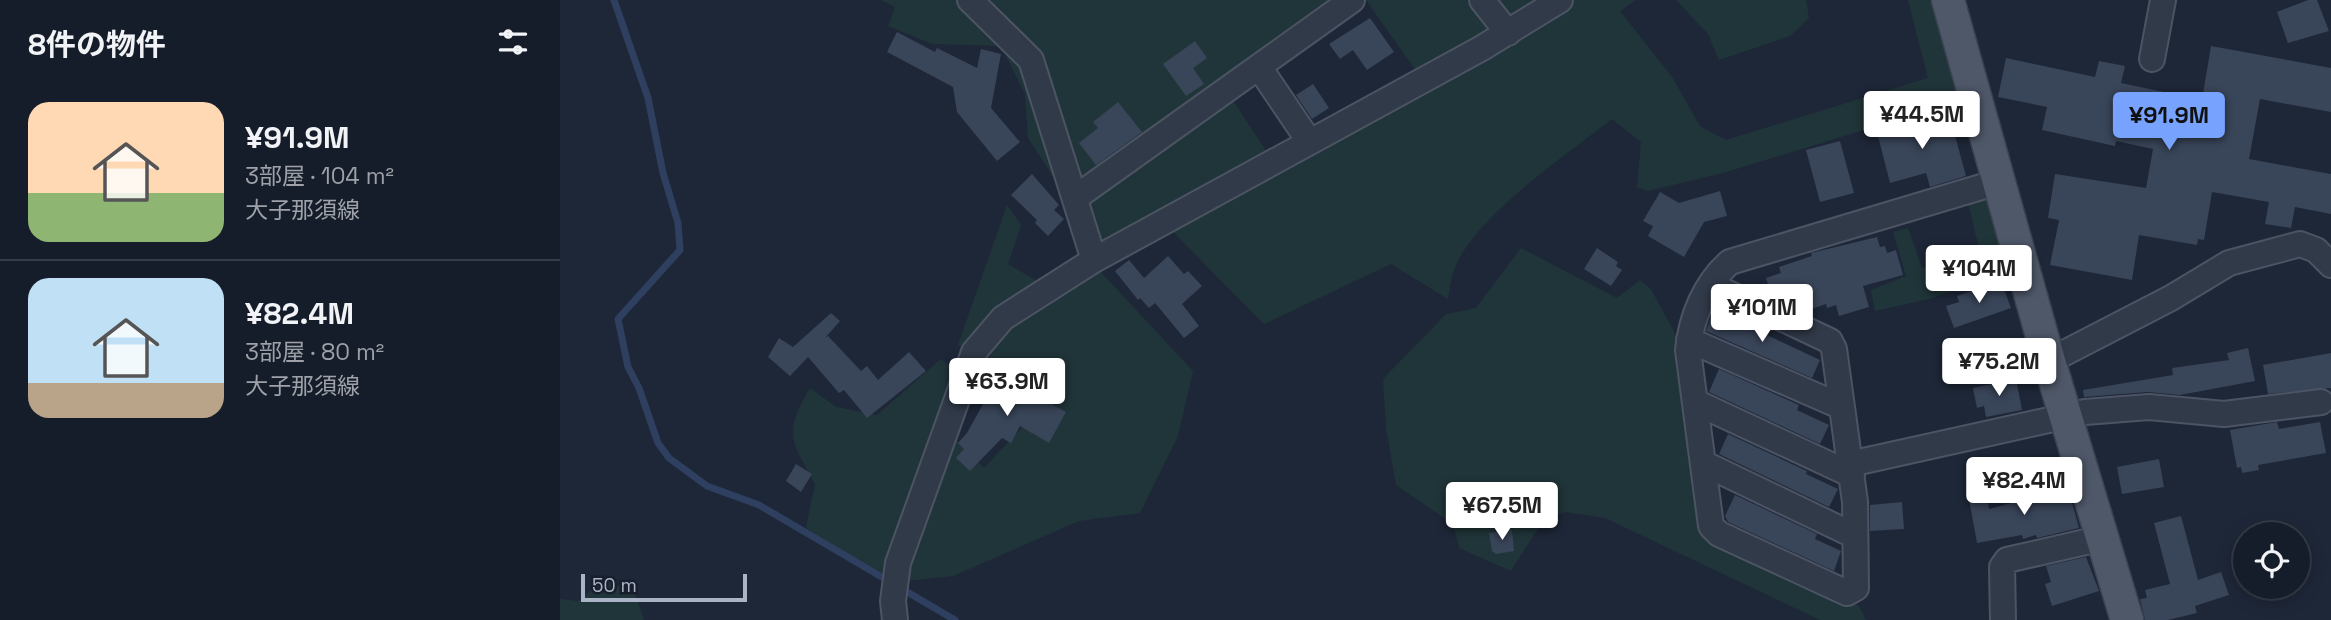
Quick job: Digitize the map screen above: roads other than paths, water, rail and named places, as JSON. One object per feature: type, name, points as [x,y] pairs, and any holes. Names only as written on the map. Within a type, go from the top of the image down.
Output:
[{"type":"main road","points":[[1948,0],[2049,361],[2127,620]]},
{"type":"street","points":[[970,0],[1031,60],[1094,260]]},
{"type":"street","points":[[1075,198],[1352,0]]},
{"type":"street","points":[[1482,0],[1508,33]]},
{"type":"street","points":[[895,620],[893,601],[898,563],[974,352],[1003,318],[1094,260],[1508,33],[1560,0]]},
{"type":"street","points":[[2152,59],[2163,0]]},
{"type":"street","points":[[1259,67],[1309,141]]},
{"type":"street","points":[[1711,285],[1830,341],[1835,349],[1851,469],[1855,536],[1856,588],[1847,593],[1719,534],[1712,526],[1689,340],[1696,312],[1711,285],[1730,262],[1998,183]]},
{"type":"street","points":[[2049,361],[2171,298],[2229,262],[2300,244],[2316,250],[2331,265]]},
{"type":"street","points":[[1689,340],[1842,407]]},
{"type":"street","points":[[1695,402],[1851,469],[2065,415],[2149,407],[2224,414],[2321,401]]},
{"type":"street","points":[[1703,463],[1855,536]]},
{"type":"street","points":[[2003,620],[2002,567],[2007,561],[2103,538]]},
{"type":"waterway","points":[[614,0],[648,98],[663,173],[678,223],[680,250],[618,319],[628,367],[639,388],[658,443],[669,458],[707,486],[759,505],[955,620]]}]
